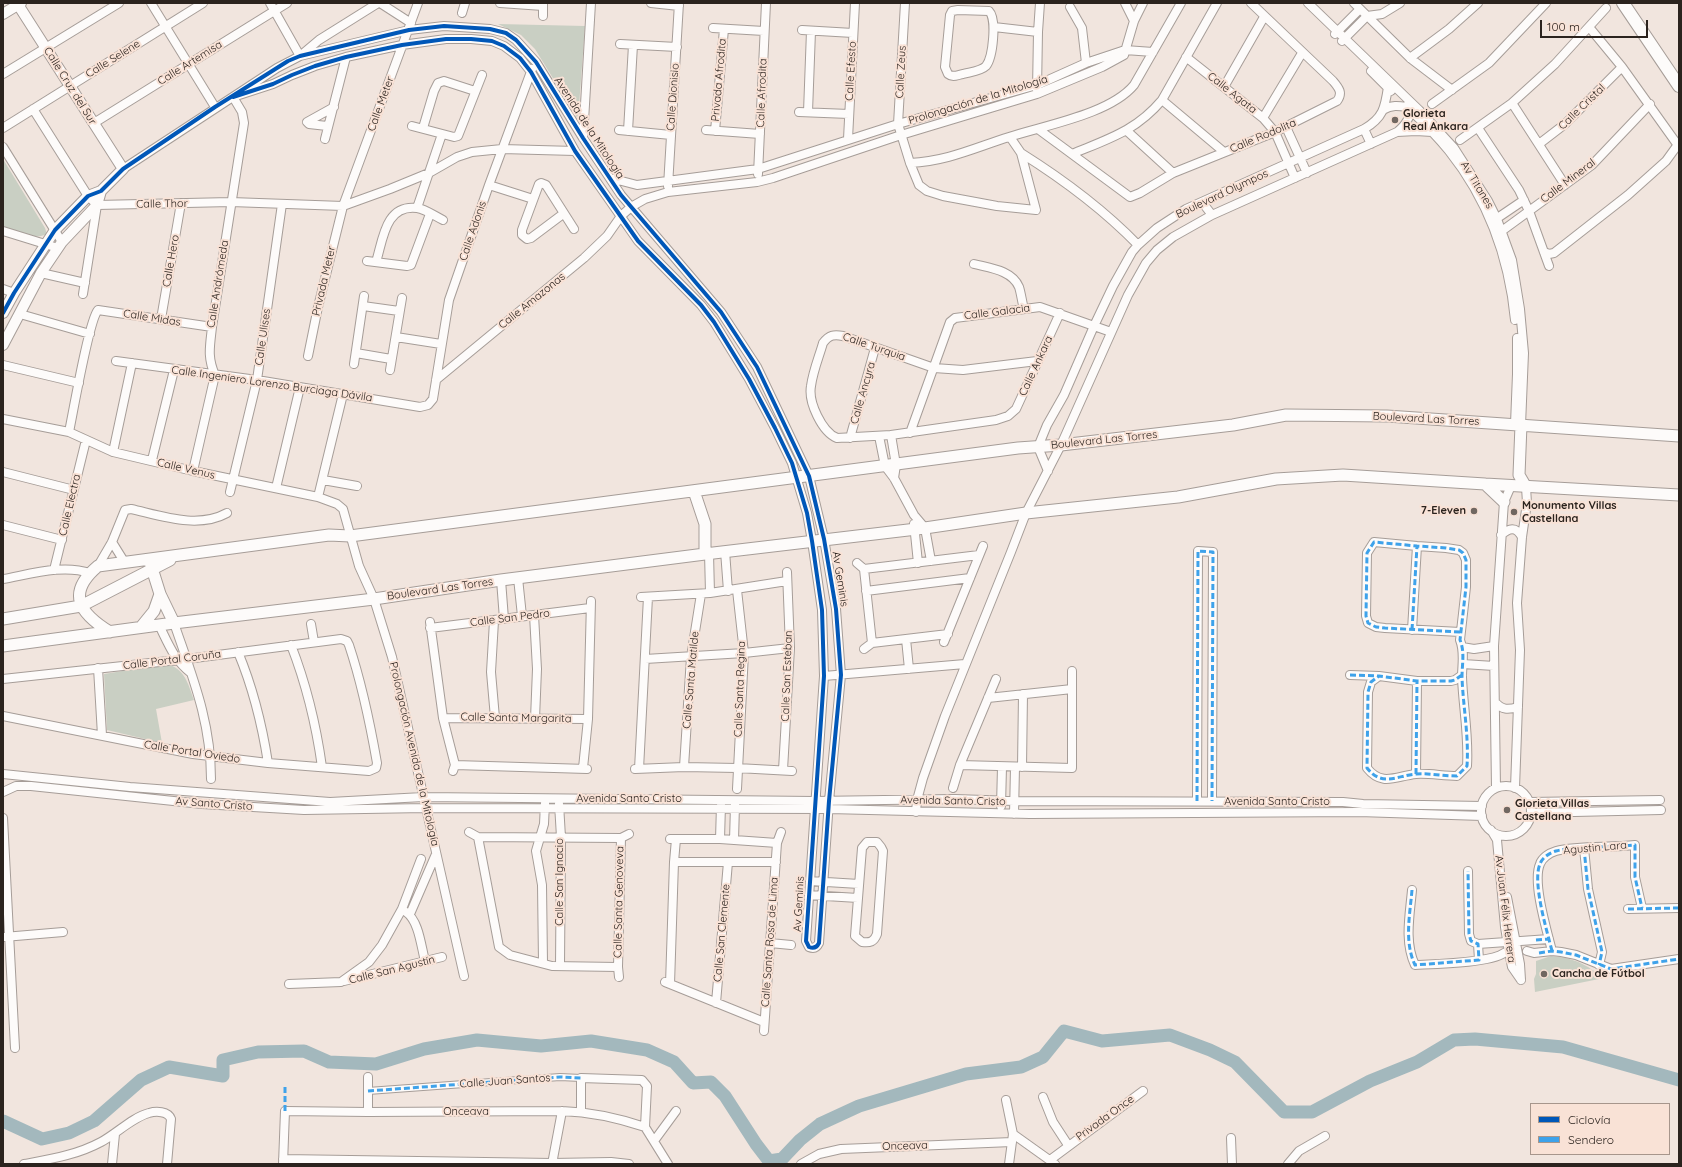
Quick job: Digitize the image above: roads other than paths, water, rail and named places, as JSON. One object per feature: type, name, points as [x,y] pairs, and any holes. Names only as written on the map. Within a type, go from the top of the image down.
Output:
[{"type":"main road","points":[[1623,3],[1679,86]]},
{"type":"main road","name":"Boulevard Las Torres","points":[[3,619],[81,606],[151,564],[178,556],[329,535],[350,536],[1018,448],[1061,445],[1233,425],[1286,415],[1387,416],[1679,436]]},
{"type":"main road","points":[[1511,486],[1518,425]]},
{"type":"main road","points":[[1518,425],[1520,475],[1526,487]]},
{"type":"main road","name":"Boulevard Las Torres","points":[[3,646],[174,622],[374,599],[501,580],[725,551],[914,530],[1026,513],[1178,496],[1276,479],[1343,475],[1679,495]]},
{"type":"main road","points":[[1485,484],[1504,502]]},
{"type":"main road","points":[[694,491],[705,524],[707,554]]},
{"type":"main road","name":"Boulevard Las Torres","points":[[94,570],[125,563],[151,564]]},
{"type":"main road","points":[[151,564],[160,594],[174,622]]},
{"type":"main road","points":[[94,570],[81,589],[79,596],[81,606],[97,624],[110,632]]},
{"type":"main road","points":[[141,627],[154,611],[160,594]]},
{"type":"street","points":[[3,74],[119,3]]},
{"type":"street","points":[[151,3],[215,107]]},
{"type":"street","name":"Calle Selene","points":[[3,128],[203,3]]},
{"type":"street","points":[[270,3],[300,56],[319,40],[379,3],[410,26]]},
{"type":"street","name":"Calle Artemisa","points":[[94,123],[287,3]]},
{"type":"street","name":"Calle Meter","points":[[343,206],[418,3]]},
{"type":"street","points":[[462,13],[465,3]]},
{"type":"street","points":[[500,3],[543,4],[543,16]]},
{"type":"street","points":[[582,138],[591,3]]},
{"type":"street","points":[[651,3],[679,4]]},
{"type":"street","name":"Calle Afrodita","points":[[758,182],[766,3]]},
{"type":"street","name":"Calle Efesto","points":[[848,139],[855,3]]},
{"type":"street","name":"Calle Zeus","points":[[905,3],[898,124],[910,163],[920,185],[926,191],[933,194],[997,206],[1036,210],[1021,154]]},
{"type":"street","points":[[1037,94],[1036,85],[1040,3]]},
{"type":"street","points":[[1125,3],[1134,21]]},
{"type":"street","points":[[1143,3],[1134,21],[1125,50],[1153,52]]},
{"type":"street","points":[[910,163],[944,159],[1079,116],[1120,98],[1128,93],[1134,85],[1180,3]]},
{"type":"street","points":[[1072,154],[1127,131],[1146,118],[1162,100],[1217,3]]},
{"type":"street","name":"Calle Rodolita","points":[[1038,129],[1130,197],[1140,193],[1174,173],[1275,132],[1337,101],[1340,97],[1340,92],[1333,81],[1251,3]]},
{"type":"street","name":"Av Titanes","points":[[1302,3],[1336,33]]},
{"type":"street","name":"Av Titanes","points":[[1308,3],[1432,132],[1461,169],[1494,220]]},
{"type":"street","points":[[1343,40],[1367,16],[1382,14],[1400,3]]},
{"type":"street","points":[[1410,58],[1449,29],[1478,3]]},
{"type":"street","points":[[1432,104],[1489,63],[1546,3]]},
{"type":"street","points":[[3,14],[18,4]]},
{"type":"street","name":"Calle Cruz del Sur","points":[[18,4],[123,169]]},
{"type":"street","name":"Calle Dionisio","points":[[668,192],[679,4]]},
{"type":"street","points":[[1336,33],[1357,6],[1410,58],[1452,90]]},
{"type":"street","points":[[1070,7],[1082,28],[1086,63]]},
{"type":"street","points":[[1460,140],[1512,103],[1556,64],[1606,8]]},
{"type":"street","points":[[952,11],[988,11],[992,16],[994,27],[990,54],[986,66],[980,70],[953,76],[948,74],[945,67],[950,15],[952,11]]},
{"type":"street","points":[[1224,87],[1264,17]]},
{"type":"street","name":"Avenida de la Mitología","points":[[3,313],[14,293],[55,230],[88,196],[101,190],[123,169],[215,107],[277,68],[300,56],[410,26],[444,26],[490,29],[506,33],[516,40],[536,62],[582,138],[631,207],[721,312],[757,368],[809,476]]},
{"type":"street","points":[[994,27],[1038,32]]},
{"type":"street","points":[[1544,252],[1549,254],[1554,253],[1623,200],[1666,161],[1678,144],[1622,66],[1590,27]]},
{"type":"street","name":"Privada Afrodita","points":[[713,28],[764,31]]},
{"type":"street","name":"Privada Afrodita","points":[[715,131],[724,28]]},
{"type":"street","points":[[802,30],[853,33]]},
{"type":"street","points":[[811,31],[803,112],[849,114]]},
{"type":"street","name":"Avenida de la Mitología","points":[[233,97],[346,57],[402,45],[446,39],[471,39],[492,41],[504,46],[520,58],[531,72],[575,151],[622,216],[638,241],[701,306],[714,322],[749,379],[775,428],[792,463],[796,478]]},
{"type":"street","name":"Av Titanes","points":[[1343,40],[1388,87],[1454,148],[1488,201],[1500,233],[1515,318],[1518,425]]},
{"type":"street","points":[[620,44],[677,46]]},
{"type":"street","points":[[628,132],[633,45]]},
{"type":"street","name":"Prolongación de la Mitología","points":[[610,178],[637,185],[758,169],[848,139],[1036,85],[1086,63],[1125,50]]},
{"type":"street","name":"Prolongación de la Mitología","points":[[622,216],[631,207],[645,199],[668,192],[758,182],[901,135],[1037,94],[1110,63],[1124,55],[1125,50]]},
{"type":"street","points":[[1263,118],[1302,53]]},
{"type":"street","points":[[325,139],[327,126],[334,107],[346,57]]},
{"type":"street","name":"Calle Agata","points":[[1186,57],[1263,118],[1275,132],[1295,178]]},
{"type":"street","name":"Calle Adonis","points":[[428,404],[432,399],[436,380],[449,300],[502,149],[536,62]]},
{"type":"street","name":"Calle Cristal","points":[[1539,144],[1565,124],[1622,66]]},
{"type":"street","points":[[412,126],[454,137],[458,136],[482,75]]},
{"type":"street","points":[[423,128],[434,90],[438,83],[444,81],[475,91]]},
{"type":"street","name":"Boulevard Olympos","points":[[1038,447],[1064,395],[1113,286],[1138,245],[1170,218],[1364,129],[1378,120],[1383,110],[1388,87]]},
{"type":"street","name":"Calle Andrómeda","points":[[215,375],[210,364],[209,355],[212,327],[244,123],[242,112],[233,97]]},
{"type":"street","points":[[1162,100],[1224,152]]},
{"type":"street","points":[[1512,103],[1565,185]]},
{"type":"street","name":"Calle Mineral","points":[[1500,233],[1592,165],[1650,104]]},
{"type":"street","points":[[1383,110],[1390,106],[1409,107]]},
{"type":"street","points":[[327,126],[309,124],[308,122],[334,107]]},
{"type":"street","points":[[1407,122],[1405,111],[1409,107]]},
{"type":"street","name":"Boulevard Olympos","points":[[916,812],[917,800],[943,723],[965,664],[1026,513],[1061,445],[1128,295],[1146,263],[1173,237],[1212,215],[1397,132],[1407,122],[1409,107]]},
{"type":"street","points":[[33,109],[88,196],[98,205]]},
{"type":"street","points":[[1286,127],[1307,173]]},
{"type":"street","points":[[1478,128],[1513,180],[1524,200],[1548,266]]},
{"type":"street","points":[[1364,129],[1371,144]]},
{"type":"street","points":[[619,130],[671,135]]},
{"type":"street","name":"Privada Afrodita","points":[[706,130],[760,134]]},
{"type":"street","points":[[1397,132],[1416,130],[1432,132]]},
{"type":"street","points":[[1127,131],[1174,173]]},
{"type":"street","points":[[418,208],[442,134]]},
{"type":"street","points":[[1010,137],[1021,154],[1055,175],[1088,199],[1138,245]]},
{"type":"street","points":[[3,147],[55,230],[60,245]]},
{"type":"street","points":[[343,206],[429,173],[457,157],[472,152],[502,149],[575,151]]},
{"type":"street","points":[[563,214],[531,238],[524,238],[522,230],[539,184],[544,183],[574,229]]},
{"type":"street","points":[[489,185],[534,199]]},
{"type":"street","points":[[83,294],[101,190]]},
{"type":"street","name":"Calle Mineral","points":[[1494,220],[1524,200]]},
{"type":"street","name":"Calle Thor","points":[[98,205],[231,202],[343,206]]},
{"type":"street","points":[[1202,202],[1212,215]]},
{"type":"street","name":"Calle Hero","points":[[161,319],[181,203]]},
{"type":"street","name":"Calle Ulises","points":[[230,492],[257,380],[282,204]]},
{"type":"street","points":[[3,345],[41,273],[60,245],[98,205]]},
{"type":"street","name":"Privada Meter","points":[[308,356],[318,307],[343,206]]},
{"type":"street","points":[[376,262],[389,219],[392,215],[403,209],[418,208],[443,220]]},
{"type":"street","points":[[367,261],[407,266],[411,265],[430,214]]},
{"type":"street","name":"Calle Amazonas","points":[[436,380],[584,258],[607,236],[622,216]]},
{"type":"street","points":[[3,231],[46,244],[60,245]]},
{"type":"street","points":[[974,264],[1002,272],[1014,279],[1019,287],[1024,309]]},
{"type":"street","points":[[41,273],[85,283]]},
{"type":"street","points":[[3,289],[14,293]]},
{"type":"street","points":[[354,364],[364,296]]},
{"type":"street","points":[[390,370],[402,298]]},
{"type":"street","points":[[363,306],[400,312]]},
{"type":"street","name":"Calle Galacia","points":[[910,433],[950,322],[955,318],[1040,307],[1111,332]]},
{"type":"street","name":"Calle Midas","points":[[90,334],[95,314],[101,309],[212,327]]},
{"type":"street","name":"Calle Ankara","points":[[1008,416],[1016,409],[1060,313]]},
{"type":"street","points":[[20,314],[90,334],[69,432]]},
{"type":"street","name":"Calle Turquia","points":[[1008,416],[996,420],[910,433],[837,438],[830,435],[824,429],[812,402],[810,387],[823,344],[827,338],[832,335],[838,335],[934,368],[963,370],[1037,361]]},
{"type":"street","points":[[396,337],[441,344]]},
{"type":"street","name":"Calle Ancyra","points":[[850,438],[875,348]]},
{"type":"street","points":[[356,353],[391,359]]},
{"type":"street","name":"Calle Ingeniero Lorenzo Burciaga Dávila","points":[[116,361],[257,380],[420,407],[428,404]]},
{"type":"street","points":[[113,452],[132,363]]},
{"type":"street","points":[[3,365],[79,383]]},
{"type":"street","points":[[152,460],[174,370]]},
{"type":"street","points":[[193,471],[215,375]]},
{"type":"street","points":[[276,488],[300,387]]},
{"type":"street","points":[[318,497],[343,394]]},
{"type":"street","name":"Calle Venus","points":[[3,419],[69,432],[113,452],[152,460],[193,471],[318,497],[337,504],[343,509],[346,513],[350,536]]},
{"type":"street","points":[[890,465],[891,435]]},
{"type":"street","points":[[879,436],[894,478],[914,515],[926,528],[931,561]]},
{"type":"street","name":"Calle Electra","points":[[54,570],[86,440]]},
{"type":"street","points":[[1038,447],[1048,471]]},
{"type":"street","points":[[3,472],[74,490]]},
{"type":"street","name":"Av Geminis","points":[[796,478],[807,513],[822,610],[824,676],[814,805],[806,941],[807,945],[812,948],[817,946],[819,943],[829,805],[841,675],[836,609],[824,539],[809,476]]},
{"type":"street","points":[[323,480],[357,486]]},
{"type":"street","points":[[1496,788],[1494,646],[1504,502],[1511,486]]},
{"type":"street","points":[[1516,788],[1520,650],[1517,603],[1522,537],[1528,502],[1526,487]]},
{"type":"street","points":[[3,579],[54,570],[94,570],[112,542],[123,513],[128,509],[184,520],[200,521],[217,519],[227,514]]},
{"type":"street","points":[[914,515],[914,530],[918,563]]},
{"type":"street","points":[[3,525],[62,540]]},
{"type":"street","points":[[1501,535],[1508,529],[1514,529],[1519,531],[1522,537]]},
{"type":"street","name":"Prolongación Avenida de la Mitología","points":[[350,536],[359,566],[374,599],[392,657],[464,976]]},
{"type":"street","points":[[112,542],[125,563]]},
{"type":"street","points":[[1379,676],[1371,682],[1368,692],[1367,768],[1374,777],[1381,779],[1398,778],[1416,774],[1457,776],[1467,766],[1468,751],[1462,675],[1462,647],[1460,640],[1466,587],[1466,560],[1463,553],[1453,548],[1374,542],[1367,553],[1366,616],[1368,623],[1376,627],[1460,632]]},
{"type":"street","points":[[864,649],[872,642],[946,638],[983,546]]},
{"type":"street","points":[[1412,630],[1417,546]]},
{"type":"street","points":[[725,551],[728,591]]},
{"type":"street","points":[[1197,801],[1198,551],[1213,552],[1212,801]]},
{"type":"street","points":[[707,554],[710,593]]},
{"type":"street","points":[[864,569],[979,555]]},
{"type":"street","points":[[857,563],[864,569],[872,642]]},
{"type":"street","name":"Calle San Esteban","points":[[782,770],[790,648],[787,572]]},
{"type":"street","points":[[518,578],[522,616]]},
{"type":"street","points":[[866,591],[970,578]]},
{"type":"street","points":[[501,580],[504,619]]},
{"type":"street","points":[[787,581],[737,590],[701,594],[644,597],[645,659],[637,769],[684,767],[792,771]]},
{"type":"street","name":"Calle Santa Regina","points":[[737,590],[744,653],[737,789]]},
{"type":"street","name":"Calle Santa Matilde","points":[[684,767],[691,657],[701,594]]},
{"type":"street","name":"Calle San Pedro","points":[[591,604],[588,719],[585,768],[454,768],[443,718],[430,625],[494,621],[534,615],[591,604]]},
{"type":"street","points":[[534,615],[537,669],[535,719]]},
{"type":"street","points":[[494,621],[490,672],[495,718]]},
{"type":"street","points":[[174,622],[203,708],[211,757],[211,779]]},
{"type":"street","points":[[311,624],[314,642]]},
{"type":"street","points":[[159,625],[176,659],[191,673]]},
{"type":"street","name":"Calle Portal Coruña","points":[[3,679],[187,659],[341,639],[347,641],[349,645],[359,676],[377,763]]},
{"type":"street","points":[[906,639],[909,669]]},
{"type":"street","points":[[291,645],[304,678],[316,727],[322,767]]},
{"type":"street","points":[[1462,647],[1474,649],[1494,646]]},
{"type":"street","points":[[645,659],[744,653],[790,648]]},
{"type":"street","points":[[238,652],[249,680],[261,723],[268,763]]},
{"type":"street","points":[[824,676],[965,664]]},
{"type":"street","points":[[1463,664],[1494,666]]},
{"type":"street","points":[[98,668],[102,735]]},
{"type":"street","points":[[960,765],[1072,768],[1072,670]]},
{"type":"street","points":[[1350,675],[1379,676],[1417,681],[1451,681],[1462,675]]},
{"type":"street","points":[[953,788],[960,765],[996,679]]},
{"type":"street","points":[[1416,774],[1417,681]]},
{"type":"street","points":[[988,698],[1072,689]]},
{"type":"street","points":[[1014,814],[1014,801],[1019,767],[1023,694]]},
{"type":"street","points":[[1495,702],[1500,707],[1505,709],[1518,707]]},
{"type":"street","name":"Calle Portal Oviedo","points":[[4,716],[211,757],[369,771],[376,768],[377,763]]},
{"type":"street","name":"Calle Santa Margarita","points":[[443,718],[588,719]]},
{"type":"street","points":[[1001,814],[1002,767]]},
{"type":"street","name":"Av Santo Cristo","points":[[3,774],[330,802],[423,797]]},
{"type":"street","points":[[3,785],[3,791]]},
{"type":"street","name":"Av Santo Cristo","points":[[3,791],[16,786],[31,786],[202,804],[304,810],[426,808]]},
{"type":"street","points":[[1482,816],[1482,806],[1487,795],[1496,788],[1502,786],[1516,788],[1522,792],[1529,802],[1531,813],[1529,822],[1518,833],[1502,835],[1491,830]]},
{"type":"street","name":"Avenida Santo Cristo","points":[[423,797],[735,800],[814,805]]},
{"type":"street","points":[[510,798],[511,809]]},
{"type":"street","name":"Calle San Ignacio","points":[[544,963],[542,885],[536,851],[537,843],[541,837],[545,799]]},
{"type":"street","name":"Calle San Ignacio","points":[[559,799],[561,837],[560,966]]},
{"type":"street","name":"Avenida Santo Cristo","points":[[426,808],[735,809],[954,799],[1002,801],[1343,802],[1363,804],[1482,806]]},
{"type":"street","points":[[720,839],[722,800]]},
{"type":"street","points":[[734,840],[735,800]]},
{"type":"street","points":[[1529,802],[1660,800]]},
{"type":"street","name":"Avenida Santo Cristo","points":[[829,805],[916,812],[1001,814],[1110,815],[1359,812],[1482,816]]},
{"type":"street","points":[[1531,813],[1661,810]]},
{"type":"street","name":"Av.Juan Félix Herrera","points":[[1482,816],[1484,822],[1491,830],[1496,840],[1509,942]]},
{"type":"street","points":[[3,818],[6,860],[6,937],[15,1048]]},
{"type":"street","name":"Calle Santa Genoveva","points":[[469,832],[478,837],[625,836],[618,967],[619,977]]},
{"type":"street","name":"Calle Santa Rosa de Lima","points":[[777,843],[720,839],[673,839],[674,862],[668,983],[716,1003],[764,1026],[777,843],[781,832]]},
{"type":"street","name":"Av.Juan Félix Herrera","points":[[1510,835],[1502,842],[1510,952]]},
{"type":"street","name":"Calle Santa Genoveva","points":[[478,837],[499,947],[510,955],[560,966],[618,967]]},
{"type":"street","points":[[867,842],[877,842],[883,851],[877,934],[875,938],[869,942],[862,942],[855,936],[858,898],[862,848],[867,842]]},
{"type":"street","name":"Agustin Lara","points":[[1550,945],[1540,902],[1538,875],[1539,865],[1543,858],[1555,852],[1584,848],[1635,845],[1635,876],[1642,908]]},
{"type":"street","points":[[1584,848],[1588,889],[1602,952],[1599,965]]},
{"type":"street","points":[[3,851],[6,860]]},
{"type":"street","points":[[410,914],[436,854]]},
{"type":"street","name":"Calle San Agustín","points":[[341,982],[369,962],[382,945],[402,909],[421,859]]},
{"type":"street","name":"Calle Santa Rosa de Lima","points":[[674,862],[776,862]]},
{"type":"street","name":"Calle San Clemente","points":[[716,1003],[728,862]]},
{"type":"street","points":[[1468,871],[1469,934],[1471,941],[1478,946],[1524,941],[1532,944],[1550,945],[1611,969],[1679,958]]},
{"type":"street","points":[[810,881],[859,884]]},
{"type":"street","points":[[1412,890],[1409,928],[1410,955],[1415,965],[1479,958],[1499,952],[1527,951],[1550,945]]},
{"type":"street","points":[[809,895],[858,898]]},
{"type":"street","points":[[1628,909],[1679,908]]},
{"type":"street","points":[[402,909],[410,914],[425,961]]},
{"type":"street","points":[[6,937],[63,932]]},
{"type":"street","points":[[770,943],[791,945]]},
{"type":"street","points":[[1478,946],[1479,958]]},
{"type":"street","name":"Calle San Agustín","points":[[289,984],[341,982],[442,957]]},
{"type":"street","points":[[368,1076],[368,1112]]},
{"type":"street","name":"Calle Juan Santos","points":[[368,1090],[560,1077],[642,1080],[646,1086],[645,1127]]},
{"type":"street","points":[[581,1078],[581,1112]]},
{"type":"street","name":"Privada Once","points":[[1052,1162],[1068,1145],[1143,1090]]},
{"type":"street","name":"Privada Once","points":[[1043,1097],[1050,1118],[1068,1145]]},
{"type":"street","points":[[1006,1100],[1012,1138],[1009,1164]]},
{"type":"street","name":"Onceava","points":[[283,1161],[284,1111],[562,1111],[581,1112],[645,1127]]},
{"type":"street","points":[[552,1163],[562,1111]]},
{"type":"street","points":[[654,1141],[676,1111]]},
{"type":"street","points":[[24,1164],[61,1161],[115,1134],[140,1117],[149,1113],[160,1112],[168,1114],[171,1119],[167,1164]]},
{"type":"street","points":[[645,1127],[668,1164]]},
{"type":"street","points":[[112,1164],[115,1134]]},
{"type":"street","points":[[1288,1164],[1299,1151],[1308,1144],[1325,1136]]},
{"type":"street","points":[[1012,1138],[1052,1162]]},
{"type":"street","name":"Onceava","points":[[801,1164],[819,1154],[841,1149],[1012,1138]]},
{"type":"street","points":[[1231,1138],[1232,1164]]},
{"type":"street","points":[[283,1161],[611,1162],[629,1164]]},
{"type":"waterway","points":[[3,1121],[42,1139],[69,1133],[94,1121],[141,1080],[169,1067],[223,1076],[223,1060],[258,1052],[304,1051],[329,1062],[376,1064],[424,1049],[477,1040],[541,1046],[591,1041],[647,1050],[674,1062],[693,1083],[711,1082],[725,1096],[756,1144],[769,1161],[782,1159],[800,1140],[820,1124],[859,1106],[966,1074],[1021,1067],[1043,1057],[1064,1031],[1102,1041],[1170,1035],[1210,1050],[1235,1062],[1284,1112],[1312,1112],[1370,1081],[1417,1062],[1454,1040],[1475,1039],[1563,1047],[1679,1080]]},
{"type":"place","name":"Glorieta Real Ankara","points":[[1395,120]]},
{"type":"place","name":"7-Eleven","points":[[1474,511]]},
{"type":"place","name":"Monumento Villas Castellana","points":[[1514,512]]},
{"type":"place","name":"Glorieta Villas Castellana","points":[[1507,810]]},
{"type":"place","name":"Cancha de Fútbol","points":[[1544,974]]}]
